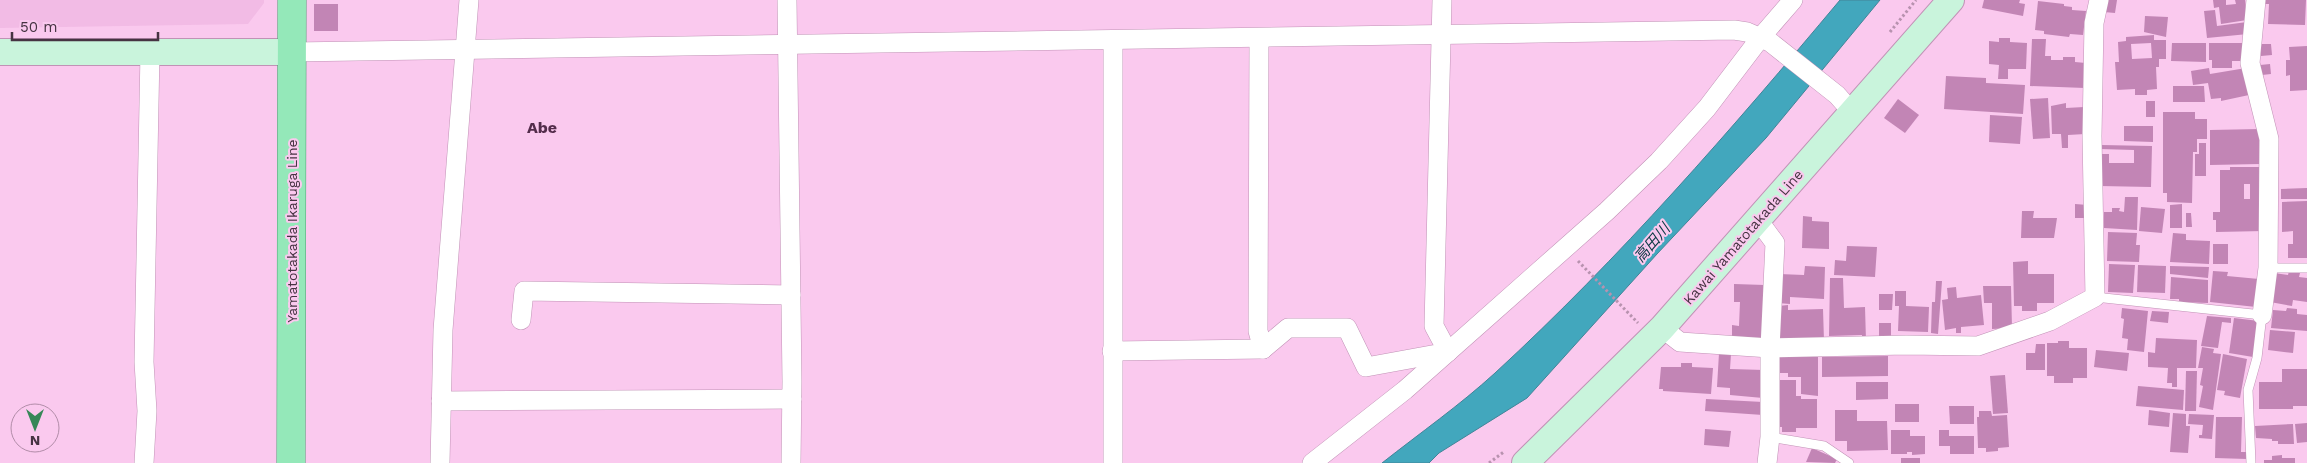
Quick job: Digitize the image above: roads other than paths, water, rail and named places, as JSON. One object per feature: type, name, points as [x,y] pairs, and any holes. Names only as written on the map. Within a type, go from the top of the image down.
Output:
[{"type":"main road","name":"Yamatotakada Ikaruga Line","points":[[291,463],[292,0]]},
{"type":"main road","name":"Kawai Yamatotakada Line","points":[[1525,463],[1662,328],[1758,220],[1845,104],[1951,0]]},
{"type":"main road","points":[[0,52],[292,52]]},
{"type":"street","points":[[440,463],[443,330],[466,50],[468,0]]},
{"type":"street","points":[[787,0],[792,399],[791,463]]},
{"type":"street","points":[[1442,0],[1434,326],[1448,352]]},
{"type":"street","points":[[1312,463],[1405,390],[1660,162],[1766,39],[1793,0]]},
{"type":"street","points":[[1662,328],[1680,342],[1770,348],[1906,345],[1978,346],[2050,321],[2095,297],[2092,136],[2093,42],[2094,23],[2099,0]]},
{"type":"street","points":[[2256,0],[2250,62],[2269,139],[2268,268],[2262,315]]},
{"type":"street","points":[[292,52],[1734,30],[1766,39],[1845,104]]},
{"type":"street","points":[[1259,38],[1258,332],[1263,349]]},
{"type":"street","points":[[1113,40],[1113,463]]},
{"type":"street","points":[[144,463],[147,411],[144,362],[150,52]]},
{"type":"street","points":[[1758,220],[1775,243],[1770,348],[1770,437],[1767,463]]},
{"type":"street","points":[[521,320],[524,291],[791,295]]},
{"type":"street","points":[[1112,351],[1263,349],[1288,328],[1347,328],[1366,366],[1448,352]]},
{"type":"street","points":[[441,401],[792,399]]},
{"type":"lane","points":[[2268,268],[2307,268]]},
{"type":"lane","points":[[2095,297],[2262,315],[2257,358],[2248,390],[2251,463]]},
{"type":"lane","points":[[1770,437],[1824,446],[1849,463]]},
{"type":"water","name":"高田川","points":[[1840,0],[1880,0],[1766,138],[1657,254],[1527,398],[1439,453],[1429,463],[1382,463],[1482,385],[1586,284],[1674,192]]},
{"type":"district","name":"Abe","points":[[542,127]]}]
